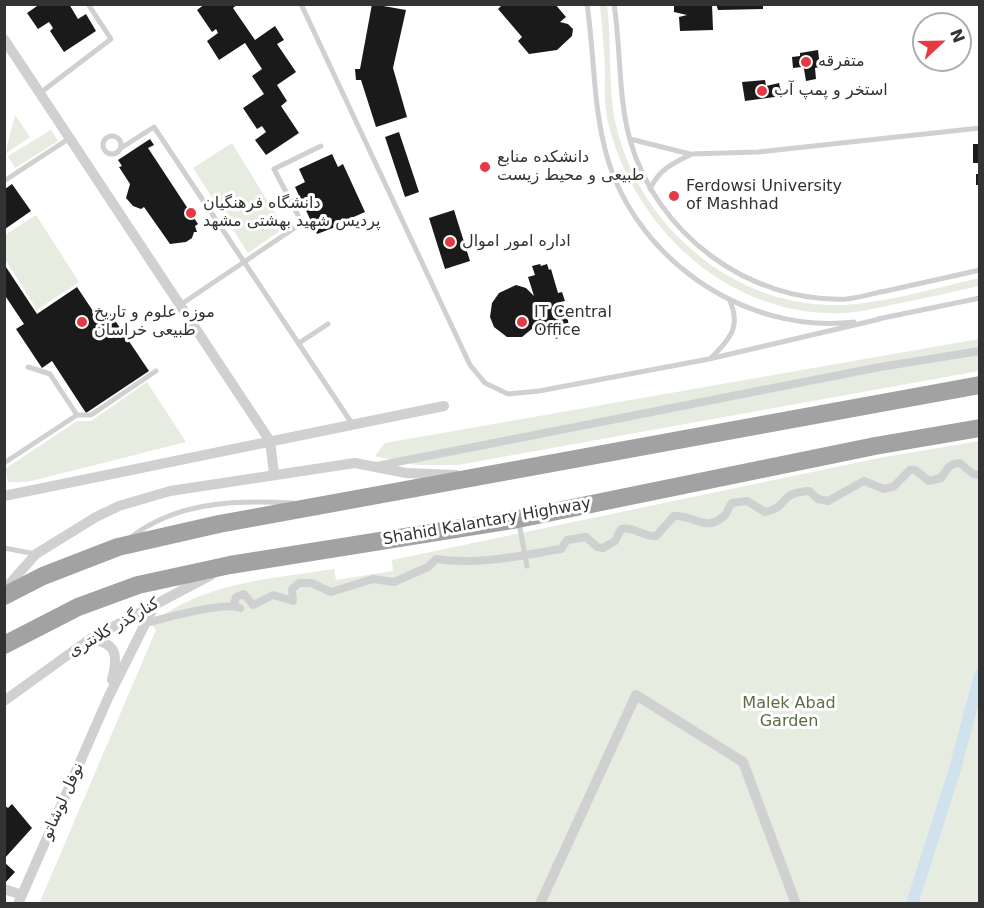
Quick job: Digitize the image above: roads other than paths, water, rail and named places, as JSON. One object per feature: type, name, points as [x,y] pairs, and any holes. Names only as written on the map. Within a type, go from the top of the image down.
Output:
[{"type":"highway","points":[[4,596],[43,576],[118,547],[219,524],[980,385]]},
{"type":"highway","name":"Shahid Kalantary Highway","points":[[4,645],[78,607],[138,585],[230,565],[518,519],[875,446],[980,428]]},
{"type":"street","points":[[4,39],[270,441],[274,474]]},
{"type":"street","points":[[377,466],[880,367],[980,351]]},
{"type":"street","points":[[4,496],[444,406]]},
{"type":"street","points":[[4,590],[36,554],[119,506],[170,491],[355,463],[406,473],[480,475]]},
{"type":"street","points":[[146,623],[186,615],[202,608],[237,607],[236,597],[244,594],[253,605],[273,595],[293,601],[292,589],[299,583],[311,583],[324,591],[339,592],[373,579],[394,582],[428,567],[436,559],[462,563],[525,555],[561,549],[567,540],[586,537],[597,547],[609,547],[621,529],[629,528],[644,535],[656,536],[674,516],[681,515],[709,524],[726,515],[732,503],[739,501],[753,503],[765,512],[778,508],[789,493],[795,492],[809,491],[818,499],[828,501],[864,481],[885,489],[893,487],[910,470],[915,470],[929,481],[941,478],[947,467],[953,463],[960,463],[973,474],[980,475]]},
{"type":"street","name":"کنارگذر کلانتری","points":[[4,700],[90,639],[230,565]]},
{"type":"street","name":"نوفل لوشاتو","points":[[20,899],[108,698],[155,604]]},
{"type":"street","name":"نوفل لوشاتو","points":[[90,639],[102,641],[112,648],[117,659],[108,698]]},
{"type":"street","points":[[540,903],[636,695],[743,762],[796,903]]},
{"type":"street","points":[[4,890],[20,899]]},
{"type":"lane","points":[[40,93],[111,39],[88,4]]},
{"type":"lane","points":[[301,4],[470,365],[484,383],[508,394],[539,391],[710,359],[980,298]]},
{"type":"lane","points":[[587,4],[593,45],[598,112],[604,147],[615,180],[635,218],[661,251],[693,278],[729,299],[763,312],[799,320],[839,324],[880,319]]},
{"type":"lane","points":[[614,4],[624,107],[630,139],[650,189],[685,233],[714,259],[743,277],[777,288],[810,297],[847,299],[980,270]]},
{"type":"lane","points":[[121,148],[154,127],[353,425]]},
{"type":"lane","points":[[630,139],[690,154],[758,152],[980,128]]},
{"type":"lane","points":[[4,181],[70,138]]},
{"type":"lane","points":[[180,305],[302,223],[274,169],[321,146]]},
{"type":"lane","points":[[650,189],[657,174],[668,165],[690,154]]},
{"type":"lane","points":[[710,359],[732,333],[736,314],[729,299]]},
{"type":"lane","points":[[299,343],[328,324]]},
{"type":"lane","points":[[28,367],[50,374],[77,415]]},
{"type":"lane","points":[[4,463],[77,415],[91,415],[156,371]]},
{"type":"lane","points":[[518,519],[527,566]]},
{"type":"lane","points":[[4,549],[36,554]]},
{"type":"waterway","points":[[912,904],[955,769],[980,675]]},
{"type":"place","name":"متفرقه","points":[[806,62]]},
{"type":"place","name":"استخر و پمپ آب","points":[[762,91]]},
{"type":"place","name":"دانشکده منابع طبیعی و محیط زیست","points":[[485,167]]},
{"type":"place","name":"Ferdowsi University of Mashhad","points":[[674,196]]},
{"type":"place","name":"دانشگاه فرهنگیان پردیس شهید بهشتی مشهد","points":[[191,213]]},
{"type":"place","name":"اداره امور اموال","points":[[450,242]]},
{"type":"place","name":"موزه علوم و تاریخ طبیعی خراسان","points":[[82,322]]},
{"type":"place","name":"IT Central Office","points":[[522,322]]},
{"type":"park label","name":"Malek Abad Garden","points":[[789,713]]}]
